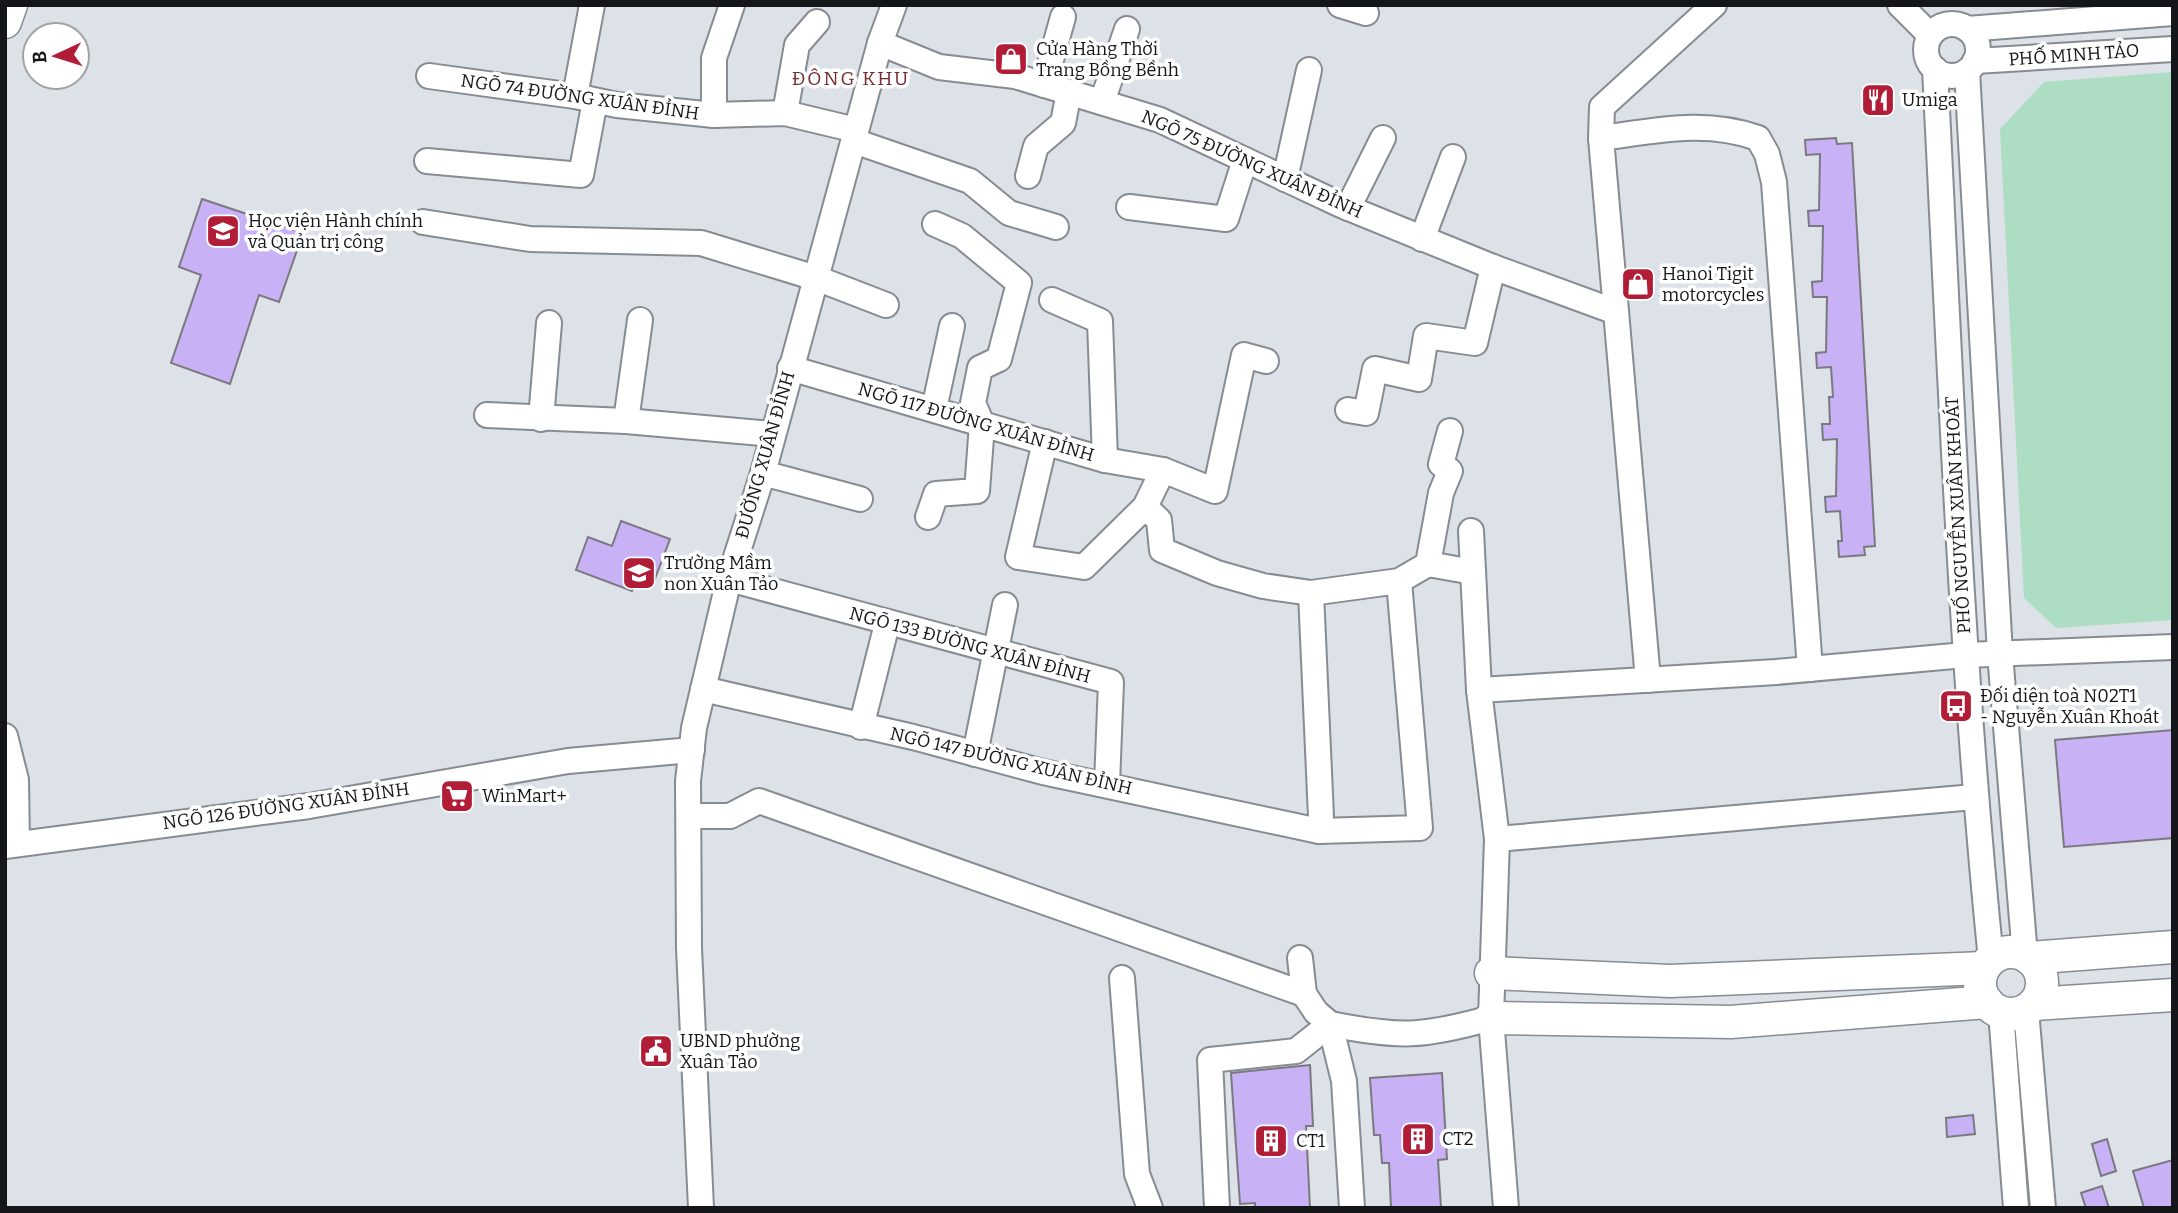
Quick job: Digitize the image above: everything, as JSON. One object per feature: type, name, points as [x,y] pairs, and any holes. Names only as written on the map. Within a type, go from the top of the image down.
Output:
[{"type":"main road","points":[[5,22],[11,5]]},
{"type":"main road","points":[[1491,973],[1670,981],[1987,964],[2010,952],[2027,957],[2173,947]]},
{"type":"main road","points":[[2012,1007],[2042,985],[2036,965],[2027,957]]},
{"type":"main road","points":[[1987,964],[1980,987],[2012,1007]]},
{"type":"main road","points":[[1491,1018],[1731,1023],[2173,995]]},
{"type":"street","points":[[427,161],[581,175],[592,5]]},
{"type":"street","points":[[713,115],[714,58],[732,5]]},
{"type":"street","name":"ĐƯỜNG XUÂN ĐỈNH","points":[[701,1208],[690,948],[689,816],[692,750],[703,689],[729,579],[762,473],[880,43],[894,5]]},
{"type":"street","points":[[1340,5],[1366,13]]},
{"type":"street","points":[[1648,680],[1601,138],[1602,107],[1714,5]]},
{"type":"street","points":[[1900,5],[1930,35]]},
{"type":"street","points":[[1935,5],[1960,26],[1978,47],[1971,66],[2000,654],[2027,957]]},
{"type":"street","name":"PHỐ MINH TẢO","points":[[1960,26],[2173,13]]},
{"type":"street","points":[[1044,85],[1063,17]]},
{"type":"street","points":[[785,113],[797,45],[817,22]]},
{"type":"street","points":[[1960,26],[1945,25],[1930,35],[1926,51],[1935,69],[1953,76],[1971,66]]},
{"type":"street","points":[[1102,102],[1126,29]]},
{"type":"street","name":"NGÕ 75 ĐƯỜNG XUÂN ĐỈNH","points":[[880,43],[939,67],[1015,76],[1160,120],[1422,239],[1616,312]]},
{"type":"street","name":"PHỐ MINH TẢO","points":[[1971,66],[2173,49]]},
{"type":"street","name":"PHỐ NGUYỄN XUÂN KHOÁT","points":[[1935,69],[1965,655],[1987,964]]},
{"type":"street","points":[[1285,179],[1309,70]]},
{"type":"street","name":"NGÕ 74 ĐƯỜNG XUÂN ĐỈNH","points":[[429,76],[713,115],[785,113],[855,135],[970,181],[1010,213],[1056,227]]},
{"type":"street","points":[[1028,176],[1036,146],[1063,123],[1069,92]]},
{"type":"street","points":[[1601,138],[1706,125],[1733,129],[1758,138],[1767,154],[1774,182],[1810,669]]},
{"type":"street","points":[[1349,208],[1382,138]]},
{"type":"street","points":[[1422,239],[1453,157]]},
{"type":"street","points":[[1129,207],[1226,219],[1245,160]]},
{"type":"street","points":[[423,222],[530,239],[701,243],[816,278],[886,305]]},
{"type":"street","points":[[928,517],[936,494],[977,491],[982,424],[973,403],[980,368],[999,359],[1019,283],[962,236],[935,224]]},
{"type":"street","points":[[1348,410],[1366,413],[1375,369],[1419,379],[1426,336],[1475,343],[1493,267]]},
{"type":"street","points":[[1052,300],[1100,321],[1105,460]]},
{"type":"street","points":[[626,421],[640,320]]},
{"type":"street","points":[[541,419],[549,323]]},
{"type":"street","points":[[934,410],[952,326]]},
{"type":"street","name":"NGÕ 117 ĐƯỜNG XUÂN ĐỈNH","points":[[790,368],[1105,460],[1163,470],[1215,491],[1244,355],[1266,361]]},
{"type":"street","points":[[487,415],[626,421],[772,434]]},
{"type":"street","points":[[1428,564],[1441,493],[1450,471],[1441,464],[1450,431]]},
{"type":"street","points":[[1045,442],[1018,557],[1084,567],[1145,508],[1163,470]]},
{"type":"street","points":[[762,473],[860,499]]},
{"type":"street","points":[[1145,508],[1158,520],[1162,550],[1240,579],[1311,593],[1399,580],[1428,564],[1473,572]]},
{"type":"street","points":[[1471,531],[1479,690],[1497,839],[1491,1018],[1506,1208]]},
{"type":"street","name":"NGÕ 133 ĐƯỜNG XUÂN ĐỈNH","points":[[729,579],[887,624],[1111,682],[1107,784]]},
{"type":"street","name":"NGÕ 147 ĐƯỜNG XUÂN ĐỈNH","points":[[703,689],[1043,772],[1319,831],[1420,828],[1399,580]]},
{"type":"street","points":[[1311,593],[1321,817],[1319,831]]},
{"type":"street","points":[[975,754],[998,652],[1005,605]]},
{"type":"street","points":[[861,727],[887,624]]},
{"type":"street","points":[[1479,690],[1810,669],[1965,655],[2173,647]]},
{"type":"street","points":[[5,736],[16,780],[11,845]]},
{"type":"street","name":"NGÕ 126 ĐƯỜNG XUÂN ĐỈNH","points":[[11,845],[309,806],[568,761],[692,750]]},
{"type":"street","points":[[1497,839],[1974,797]]},
{"type":"street","points":[[689,816],[730,816],[759,801],[1304,994]]},
{"type":"street","points":[[1300,958],[1304,994],[1316,1012],[1330,1024],[1383,1035],[1426,1035],[1491,1018]]},
{"type":"street","points":[[1122,978],[1137,1174],[1150,1208]]},
{"type":"street","points":[[2012,1007],[2016,1208]]},
{"type":"street","points":[[2012,1007],[2042,1208]]},
{"type":"street","points":[[1217,1208],[1210,1059],[1296,1051],[1330,1024]]},
{"type":"street","points":[[1330,1024],[1344,1081],[1352,1208]]},
{"type":"green space","points":[[2173,72],[2173,620],[2056,628],[2024,598],[2000,129],[2044,82]]},
{"type":"building","points":[[1836,138],[1837,144],[1852,143],[1875,546],[1864,547],[1865,555],[1839,557],[1838,541],[1842,541],[1840,511],[1826,512],[1825,497],[1836,496],[1837,439],[1823,440],[1822,424],[1830,424],[1829,397],[1833,397],[1831,367],[1817,368],[1816,353],[1826,352],[1827,297],[1813,297],[1812,282],[1822,281],[1823,226],[1809,226],[1808,211],[1819,210],[1820,154],[1806,155],[1805,140]]},
{"type":"building","points":[[202,199],[303,233],[279,302],[259,295],[230,384],[171,363],[201,275],[179,267]]},
{"type":"building","points":[[621,521],[670,539],[653,584],[637,578],[632,591],[576,570],[588,537],[612,546]]},
{"type":"building","points":[[2173,730],[2173,838],[2064,847],[2055,740]]},
{"type":"building","name":"CT1","points":[[1310,1065],[1313,1126],[1306,1126],[1310,1208],[1255,1208],[1255,1203],[1240,1204],[1231,1073]]},
{"type":"building","name":"CT2","points":[[1442,1073],[1447,1159],[1438,1160],[1441,1208],[1391,1208],[1389,1163],[1382,1163],[1380,1135],[1374,1135],[1370,1078]]},
{"type":"building","points":[[1973,1115],[1975,1134],[1947,1137],[1946,1118]]},
{"type":"building","points":[[2107,1139],[2116,1171],[2101,1176],[2092,1144]]},
{"type":"building","points":[[2173,1160],[2173,1208],[2144,1208],[2133,1171]]},
{"type":"building","points":[[2102,1186],[2109,1208],[2086,1208],[2081,1193]]},
{"type":"place","name":"Cửa Hàng Thời Trang Bồng Bềnh","points":[[1011,59]]},
{"type":"place","name":"Umiga","points":[[1878,100]]},
{"type":"place","name":"Học viện Hành chính và Quản trị công","points":[[223,231]]},
{"type":"place","name":"Hanoi Tigit motorcycles","points":[[1638,284]]},
{"type":"place","name":"Trường Mầm non Xuân Tảo","points":[[639,573]]},
{"type":"place","name":"Đối diện toà N02T1 - Nguyễn Xuân Khoát","points":[[1956,706]]},
{"type":"place","name":"WinMart+","points":[[457,796]]},
{"type":"place","name":"UBND phường Xuân Tảo","points":[[656,1051]]},
{"type":"place","name":"CT2","points":[[1418,1139]]},
{"type":"place","name":"CT1","points":[[1271,1141]]},
{"type":"district","name":"ĐÔNG KHU","points":[[851,78]]}]
